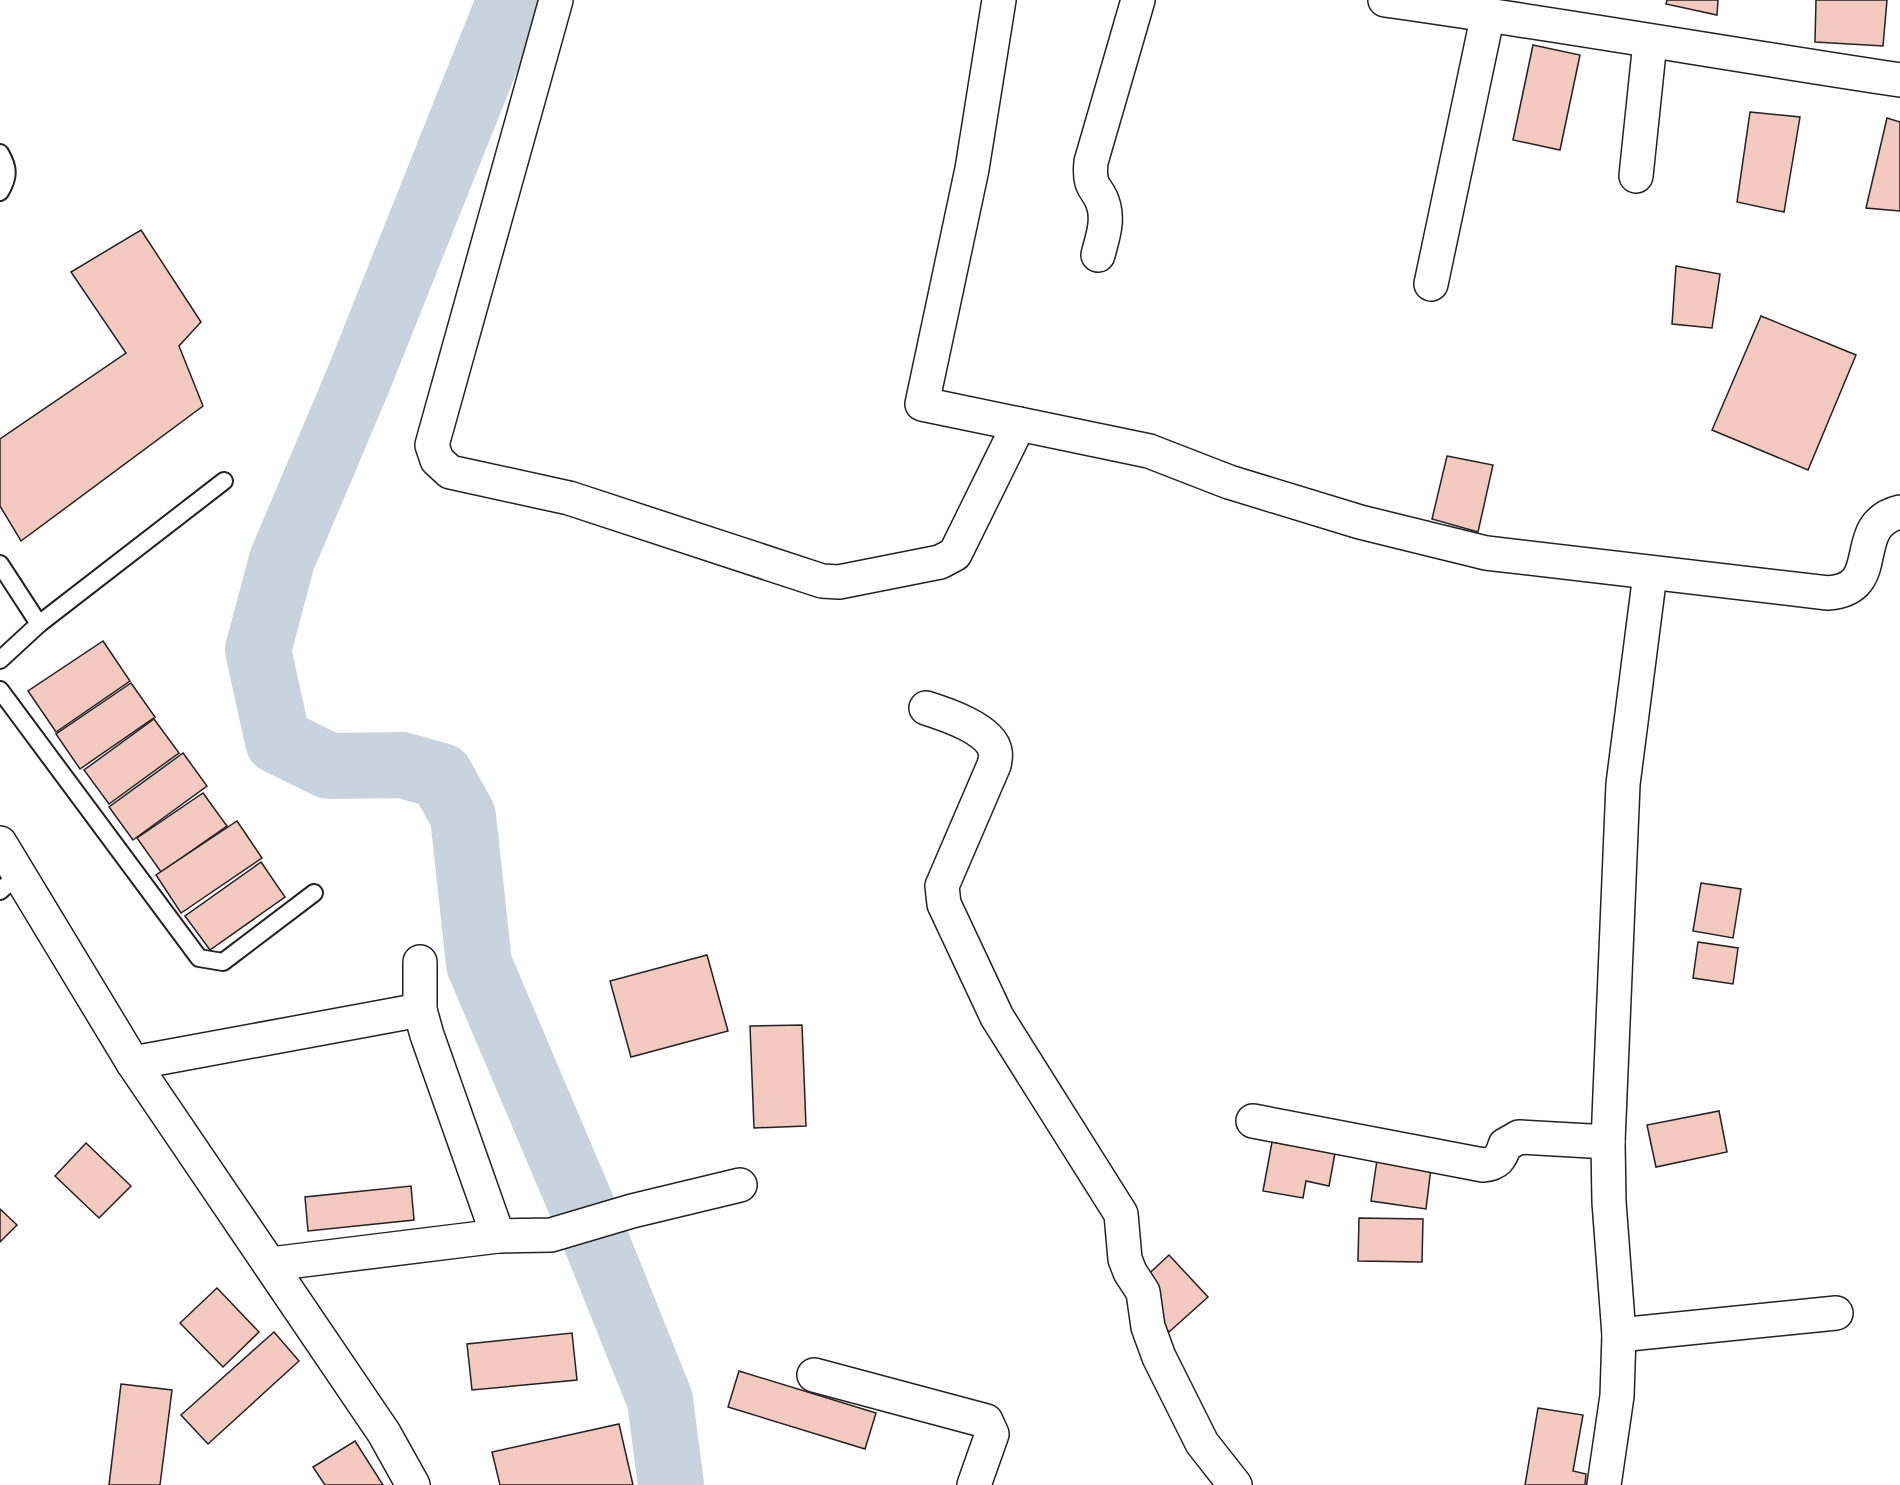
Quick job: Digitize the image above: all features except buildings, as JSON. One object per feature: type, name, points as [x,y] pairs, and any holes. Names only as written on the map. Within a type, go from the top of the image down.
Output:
[{"type":"street","points":[[556,0],[432,445],[437,460],[450,472],[569,498],[822,581],[839,582],[940,562],[955,554],[1019,424]]},
{"type":"street","points":[[999,0],[972,169],[922,404],[1149,451],[1229,482],[1413,537],[1486,553],[1650,574],[1828,593],[1843,592],[1856,583],[1864,566],[1876,524],[1886,516],[1900,512]]},
{"type":"street","points":[[1098,255],[1106,219],[1104,204],[1094,191],[1089,177],[1091,162],[1138,0]]},
{"type":"street","points":[[1385,0],[1488,15],[1545,11],[1650,42],[1900,80]]},
{"type":"street","points":[[1431,284],[1488,15]]},
{"type":"street","points":[[1636,176],[1650,42]]},
{"type":"street","points":[[1604,1485],[1617,1396],[1619,1335],[1609,1202],[1608,1142],[1623,784],[1650,574]]},
{"type":"street","points":[[926,708],[952,716],[983,735],[991,742],[995,751],[994,765],[942,886],[944,903],[997,1017],[1121,1214],[1125,1259],[1130,1272],[1143,1292],[1148,1327],[1159,1357],[1203,1443],[1236,1485]]},
{"type":"street","points":[[0,843],[10,882],[384,1433],[413,1485]]},
{"type":"street","points":[[420,962],[420,1010],[498,1236]]},
{"type":"street","points":[[133,1063],[420,1010]]},
{"type":"street","points":[[1253,1120],[1483,1165],[1493,1164],[1499,1160],[1505,1145],[1519,1137],[1608,1142]]},
{"type":"street","points":[[271,1264],[498,1236],[551,1235],[632,1211],[740,1185]]},
{"type":"street","points":[[1619,1335],[1836,1313]]},
{"type":"street","points":[[814,1375],[986,1421],[992,1434],[974,1485]]},
{"type":"lane","points":[[0,153],[8,171],[8,179],[0,192]]},
{"type":"lane","points":[[0,660],[39,624],[224,481]]},
{"type":"lane","points":[[0,564],[39,624]]},
{"type":"lane","points":[[0,690],[200,958],[223,962],[314,893]]},
{"type":"waterway","points":[[510,0],[357,383],[282,560],[258,650],[278,741],[329,766],[402,765],[441,776],[463,816],[479,964],[591,1228],[660,1400],[671,1485]]}]
